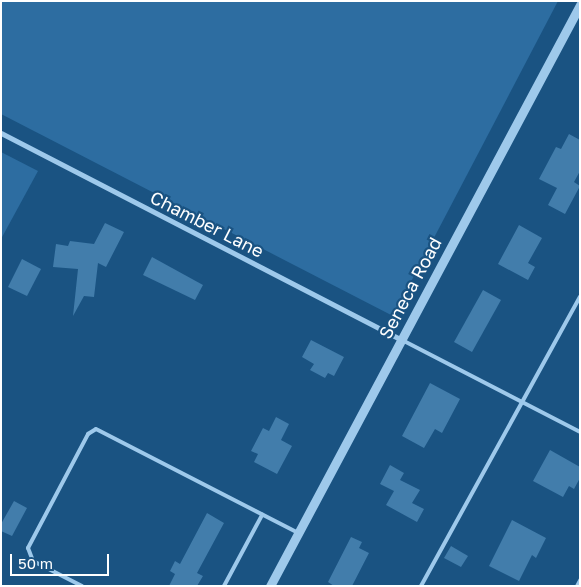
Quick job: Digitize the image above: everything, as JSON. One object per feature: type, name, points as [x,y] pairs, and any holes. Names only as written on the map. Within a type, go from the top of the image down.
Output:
[{"type":"street","name":"Seneca Road","points":[[270,586],[400,339],[580,6]]},
{"type":"street","name":"Chamber Lane","points":[[1,133],[400,339]]},
{"type":"street","points":[[577,586],[580,580]]},
{"type":"lane","points":[[421,586],[580,297]]},
{"type":"lane","points":[[400,339],[580,432]]},
{"type":"lane","points":[[82,586],[33,560],[29,557],[28,548],[88,434],[96,429],[298,533]]},
{"type":"lane","points":[[224,586],[262,515]]},
{"type":"shaded area","points":[[1,1],[558,1],[393,316],[1,114]]},
{"type":"shaded area","points":[[1,152],[38,171],[1,239]]},
{"type":"building","points":[[569,134],[580,140],[580,171],[574,182],[580,186],[565,214],[548,205],[557,188],[539,179],[556,147],[561,149]]},
{"type":"building","points":[[105,223],[124,232],[106,267],[98,263],[94,297],[84,296],[73,316],[78,269],[53,267],[56,244],[68,246],[70,241],[94,244]]},
{"type":"building","points":[[519,225],[542,238],[528,263],[535,267],[528,280],[498,264]]},
{"type":"building","points":[[152,257],[203,285],[195,300],[143,275]]},
{"type":"building","points":[[22,259],[41,269],[27,296],[8,287]]},
{"type":"building","points":[[483,290],[501,300],[472,352],[454,342]]},
{"type":"building","points":[[311,340],[344,357],[334,376],[328,373],[325,378],[310,370],[314,364],[302,357]]},
{"type":"building","points":[[430,383],[460,399],[442,433],[435,429],[424,448],[402,436]]},
{"type":"building","points":[[276,417],[289,424],[281,440],[292,446],[277,474],[254,462],[258,454],[251,451],[263,428],[269,431]]},
{"type":"building","points":[[550,450],[580,467],[580,478],[574,489],[569,486],[563,497],[533,481]]},
{"type":"building","points":[[390,465],[404,473],[400,480],[420,490],[412,503],[424,509],[417,522],[386,505],[394,491],[380,484]]},
{"type":"building","points":[[14,501],[27,508],[12,536],[1,531],[1,524]]},
{"type":"building","points":[[207,513],[224,523],[197,573],[203,576],[197,586],[169,586],[175,574],[170,571],[175,561],[180,564]]},
{"type":"building","points":[[512,520],[546,538],[536,558],[532,555],[519,581],[489,566]]},
{"type":"building","points":[[351,537],[362,542],[359,548],[369,553],[352,586],[334,586],[328,582]]},
{"type":"building","points":[[451,546],[468,556],[461,567],[444,558]]}]
